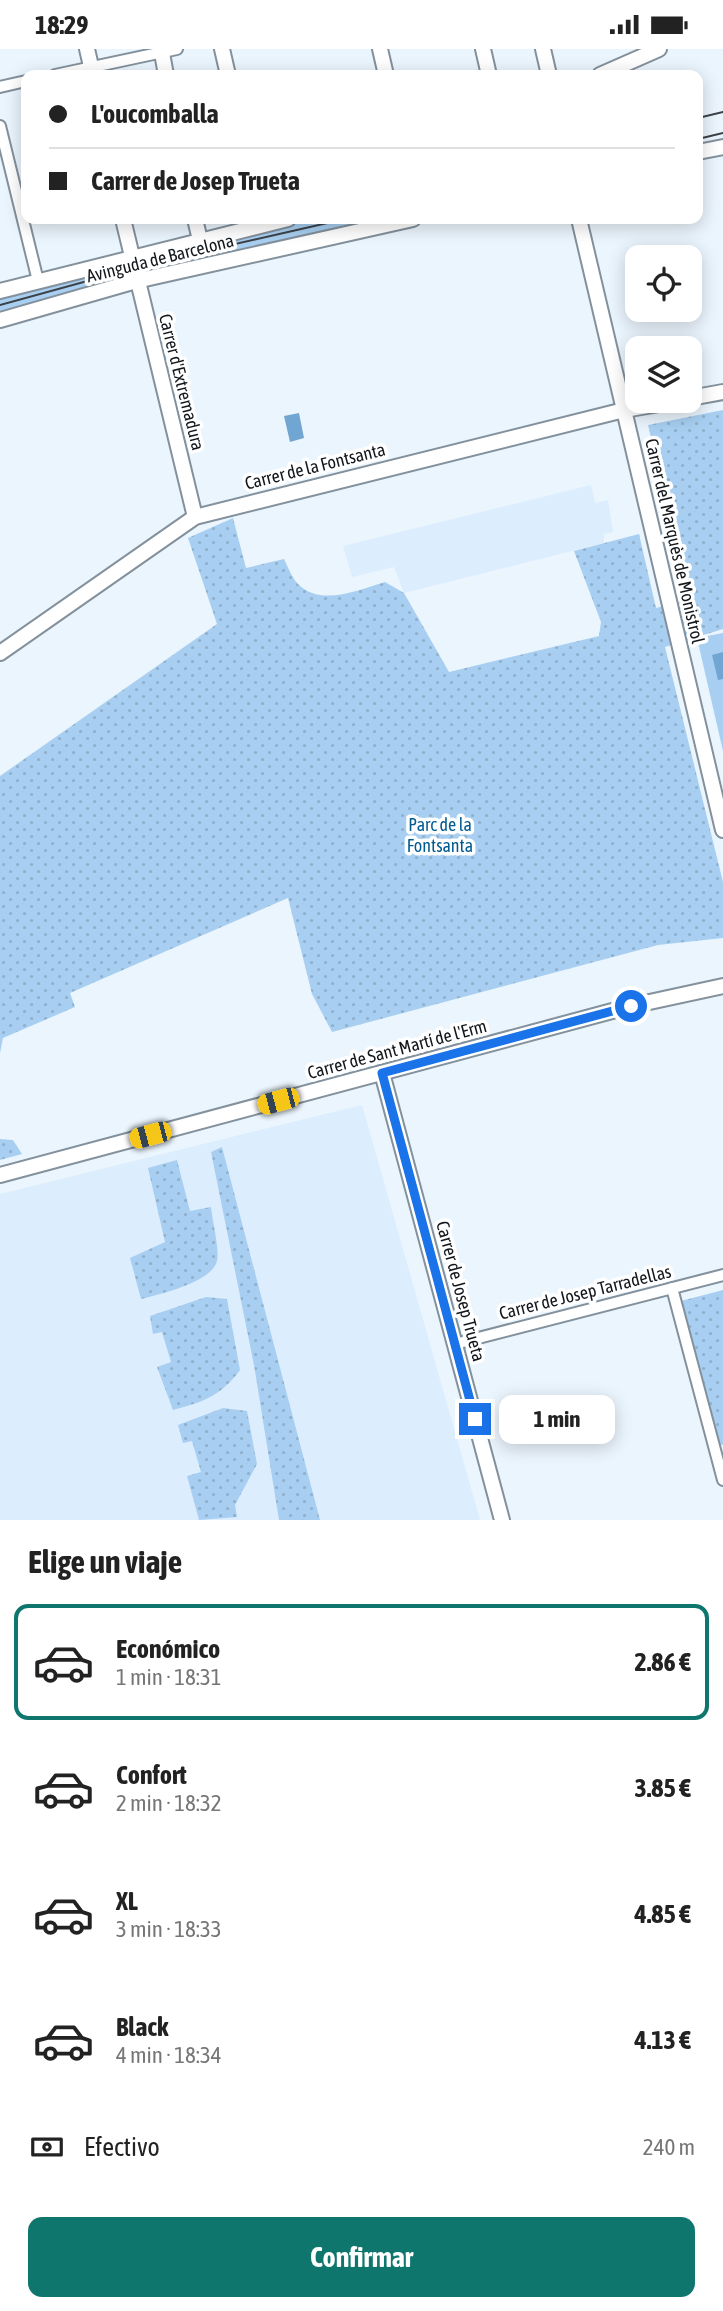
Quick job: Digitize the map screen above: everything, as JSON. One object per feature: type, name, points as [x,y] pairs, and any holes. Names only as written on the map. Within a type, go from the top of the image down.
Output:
[{"type":"street","points":[[87,49],[92,70]]},
{"type":"street","points":[[99,70],[177,49]]},
{"type":"street","points":[[222,49],[227,70]]},
{"type":"street","points":[[380,49],[385,70]]},
{"type":"street","points":[[483,49],[488,70]]},
{"type":"street","points":[[543,49],[548,70]]},
{"type":"street","points":[[610,70],[642,53],[659,49]]},
{"type":"street","points":[[162,53],[165,70]]},
{"type":"street","points":[[0,87],[21,83]]},
{"type":"street","points":[[0,126],[21,214]]},
{"type":"street","points":[[703,151],[723,146]]},
{"type":"street","points":[[23,224],[37,281]]},
{"type":"street","name":"Carrer d'Extremadura","points":[[124,224],[195,517]]},
{"type":"street","points":[[196,224],[200,240]]},
{"type":"street","name":"Avinguda de Barcelona","points":[[0,291],[253,224]]},
{"type":"street","name":"Avinguda de Barcelona","points":[[0,320],[136,281],[391,224]]},
{"type":"street","name":"Carrer del Marquès de Monistrol","points":[[580,224],[723,831]]},
{"type":"street","points":[[702,396],[723,392]]},
{"type":"street","name":"Carrer de la Fontsanta","points":[[0,653],[195,517],[624,410]]},
{"type":"street","name":"Carrer de Sant Martí de l'Erm","points":[[0,1175],[654,1000],[723,985]]},
{"type":"street","name":"Carrer de Josep Trueta","points":[[382,1073],[502,1520]]},
{"type":"street","name":"Carrer de Josep Tarradellas","points":[[455,1344],[723,1275]]},
{"type":"street","points":[[672,1288],[723,1480]]},
{"type":"shaded area","points":[[299,413],[304,438],[290,442],[284,416]]},
{"type":"shaded area","points":[[591,485],[595,503],[608,500],[613,532],[604,534],[604,543],[404,593],[394,567],[352,577],[343,546]]},
{"type":"shaded area","points":[[723,652],[723,679],[718,680],[712,655]]},
{"type":"shaded area","points":[[362,1105],[480,1520],[0,1520],[0,1194]]},
{"type":"shaded area","points":[[594,1396],[599,1414],[568,1422],[563,1404]]},
{"type":"green space","points":[[293,224],[351,224],[166,267],[163,254]]},
{"type":"green space","points":[[102,269],[106,282],[0,311],[0,298]]},
{"type":"green space","name":"Parc de la Fontsanta","points":[[723,410],[723,629],[665,647],[723,882],[723,938],[658,945],[332,1032],[312,994],[288,898],[70,993],[75,1007],[3,1038],[0,1053],[0,776],[217,624],[188,538],[233,518],[246,568],[284,559],[298,584],[318,595],[340,595],[385,582],[404,593],[449,672],[599,636],[601,622],[574,551],[639,534],[656,608],[688,599],[648,425]]},
{"type":"green space","points":[[723,633],[723,751],[697,638]]},
{"type":"green space","points":[[0,1139],[13,1140],[22,1154],[0,1160]]},
{"type":"green space","points":[[222,1147],[320,1520],[279,1520],[254,1365],[211,1152]]},
{"type":"green space","points":[[177,1160],[190,1211],[211,1207],[217,1261],[206,1275],[196,1281],[141,1299],[130,1258],[165,1242],[148,1168]]},
{"type":"green space","points":[[723,1290],[723,1445],[717,1444],[681,1301]]},
{"type":"green space","points":[[206,1297],[227,1299],[240,1370],[226,1386],[211,1397],[173,1410],[157,1367],[171,1362],[162,1332],[153,1334],[150,1316]]},
{"type":"green space","points":[[223,1408],[247,1411],[257,1464],[235,1505],[237,1517],[199,1520],[187,1476],[201,1472],[192,1441],[183,1443],[178,1425]]},
{"type":"tram line","points":[[703,117],[723,112]]},
{"type":"tram line","points":[[703,138],[723,133]]},
{"type":"tram line","points":[[0,305],[160,261],[323,224]]},
{"type":"route","points":[[475,1419],[382,1073],[631,1006]]}]
